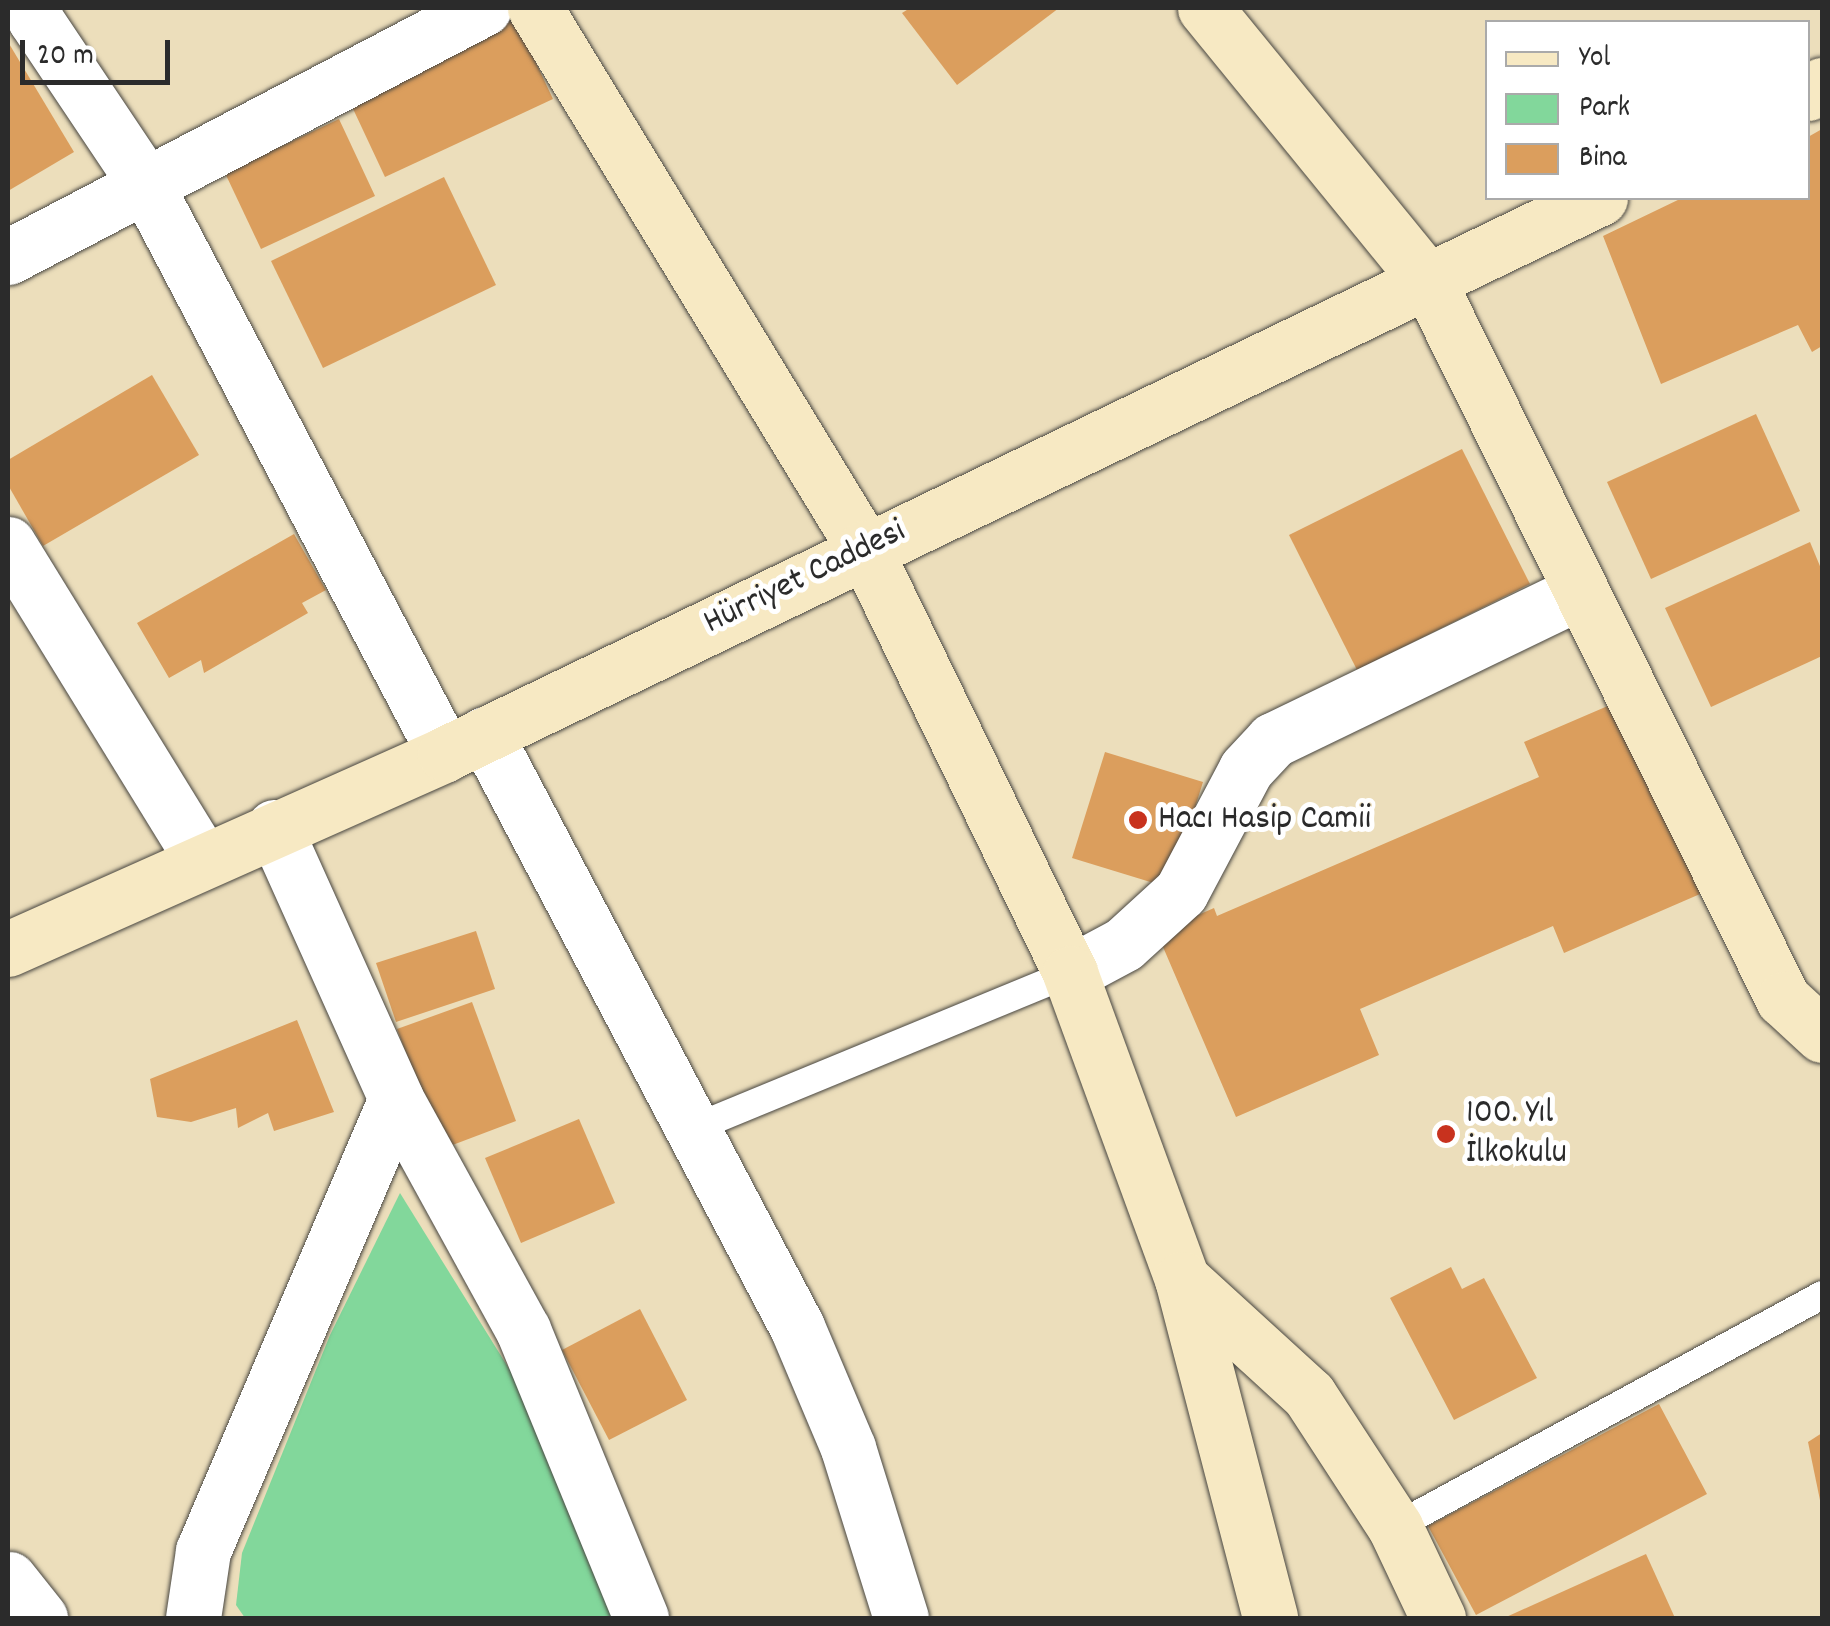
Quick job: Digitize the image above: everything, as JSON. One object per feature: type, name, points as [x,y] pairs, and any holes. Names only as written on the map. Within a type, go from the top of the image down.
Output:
[{"type":"street","points":[[34,8],[35,19],[146,185],[465,744],[694,1128],[797,1327],[848,1448],[901,1618]]},
{"type":"street","points":[[8,257],[484,8]]},
{"type":"street","points":[[535,8],[864,548],[1070,972],[1182,1279],[1270,1618]]},
{"type":"street","points":[[1205,8],[1429,283],[1783,999],[1822,1035]]},
{"type":"street","name":"Hürriyet Caddesi","points":[[8,949],[201,858],[465,744],[864,548],[1429,283],[1596,200]]},
{"type":"street","points":[[8,544],[201,858]]},
{"type":"street","points":[[1070,972],[1124,944],[1181,892],[1246,769],[1273,740],[1581,591]]},
{"type":"street","points":[[274,827],[396,1099],[522,1330],[641,1618]]},
{"type":"street","points":[[193,1618],[203,1551],[396,1099]]},
{"type":"street","points":[[1182,1279],[1309,1396],[1395,1526],[1438,1618]]},
{"type":"lane","points":[[694,1128],[1070,972]]},
{"type":"lane","points":[[1395,1526],[1822,1295]]},
{"type":"green space","points":[[400,1193],[544,1425],[618,1618],[245,1618],[236,1605],[242,1553],[330,1335]]},
{"type":"building","points":[[910,8],[1059,8],[957,85],[902,13]]},
{"type":"building","points":[[515,18],[553,99],[385,177],[347,96]]},
{"type":"building","points":[[8,42],[74,152],[8,191]]},
{"type":"building","points":[[339,119],[375,196],[261,249],[225,173]]},
{"type":"building","points":[[1822,129],[1822,346],[1812,352],[1798,325],[1661,384],[1603,236],[1678,200],[1810,200],[1810,136]]},
{"type":"building","points":[[444,177],[496,285],[323,368],[271,261]]},
{"type":"building","points":[[152,375],[199,455],[43,546],[8,485],[8,460]]},
{"type":"building","points":[[1756,414],[1800,511],[1651,579],[1607,482]]},
{"type":"building","points":[[1462,449],[1530,584],[1357,670],[1289,535]]},
{"type":"building","points":[[294,534],[326,590],[302,603],[308,613],[204,673],[201,660],[169,678],[137,623]]},
{"type":"building","points":[[1810,542],[1822,571],[1822,656],[1711,707],[1665,608]]},
{"type":"building","points":[[1624,699],[1707,891],[1564,953],[1553,926],[1360,1009],[1379,1055],[1236,1117],[1157,933],[1214,908],[1217,916],[1539,777],[1524,742]]},
{"type":"building","name":"Hacı Hasip Camii","points":[[1105,752],[1203,782],[1170,888],[1072,858]]},
{"type":"building","points":[[476,931],[495,989],[396,1022],[376,963]]},
{"type":"building","points":[[472,1002],[516,1121],[442,1149],[397,1029]]},
{"type":"building","points":[[297,1020],[334,1112],[274,1131],[268,1113],[238,1128],[236,1108],[191,1122],[157,1117],[150,1079]]},
{"type":"building","points":[[579,1119],[615,1203],[521,1243],[485,1158]]},
{"type":"building","points":[[1451,1267],[1462,1289],[1484,1278],[1537,1378],[1454,1420],[1390,1298]]},
{"type":"building","points":[[640,1309],[687,1400],[609,1440],[562,1350]]},
{"type":"building","points":[[1659,1404],[1707,1494],[1476,1615],[1428,1526]]},
{"type":"building","points":[[1822,1433],[1822,1505],[1821,1505],[1808,1442]]},
{"type":"building","points":[[1646,1554],[1675,1618],[1504,1618]]},
{"type":"place","name":"Hacı Hasip Camii","points":[[1138,820]]},
{"type":"place","name":"100. Yıl İlkokulu","points":[[1446,1134]]}]
